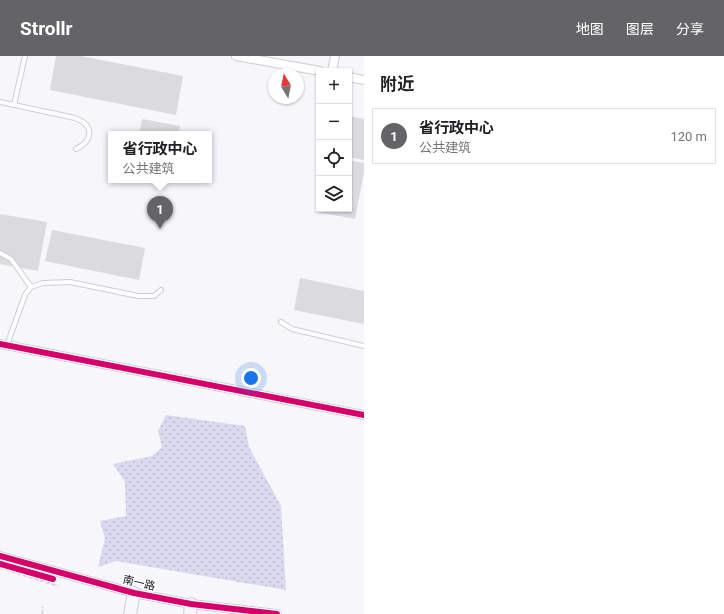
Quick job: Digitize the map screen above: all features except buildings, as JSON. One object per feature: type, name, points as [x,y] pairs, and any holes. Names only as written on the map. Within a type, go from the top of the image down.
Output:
[{"type":"street","points":[[236,56],[316,70]]},
{"type":"street","points":[[333,68],[335,56]]},
{"type":"street","points":[[352,78],[364,80]]},
{"type":"street","points":[[3,345],[364,414]]},
{"type":"street","name":"南一路","points":[[0,556],[191,609],[277,614]]},
{"type":"street","points":[[130,614],[134,593]]},
{"type":"lane","points":[[14,105],[25,56]]},
{"type":"lane","points":[[0,102],[85,122],[88,126],[90,134],[84,145],[76,149]]},
{"type":"lane","points":[[0,253],[11,259],[31,287]]},
{"type":"lane","points":[[3,345],[25,295],[31,287],[43,283],[70,282],[138,296],[154,296],[161,290]]},
{"type":"lane","points":[[281,322],[292,329],[364,346]]},
{"type":"path","points":[[0,564],[53,579]]},
{"type":"path","points":[[0,568],[58,586]]},
{"type":"path","points":[[42,614],[43,607]]},
{"type":"shaded area","points":[[166,415],[245,426],[249,447],[281,506],[286,590],[116,561],[98,567],[105,538],[100,521],[126,516],[125,482],[113,464],[152,456],[162,447],[158,431]]},
{"type":"cycle path","points":[[0,344],[364,415]]},
{"type":"cycle path","points":[[0,556],[134,593],[191,604],[277,614]]},
{"type":"cycle path","points":[[0,564],[53,579]]},
{"type":"place","name":"省行政中心","points":[[160,229]]}]
